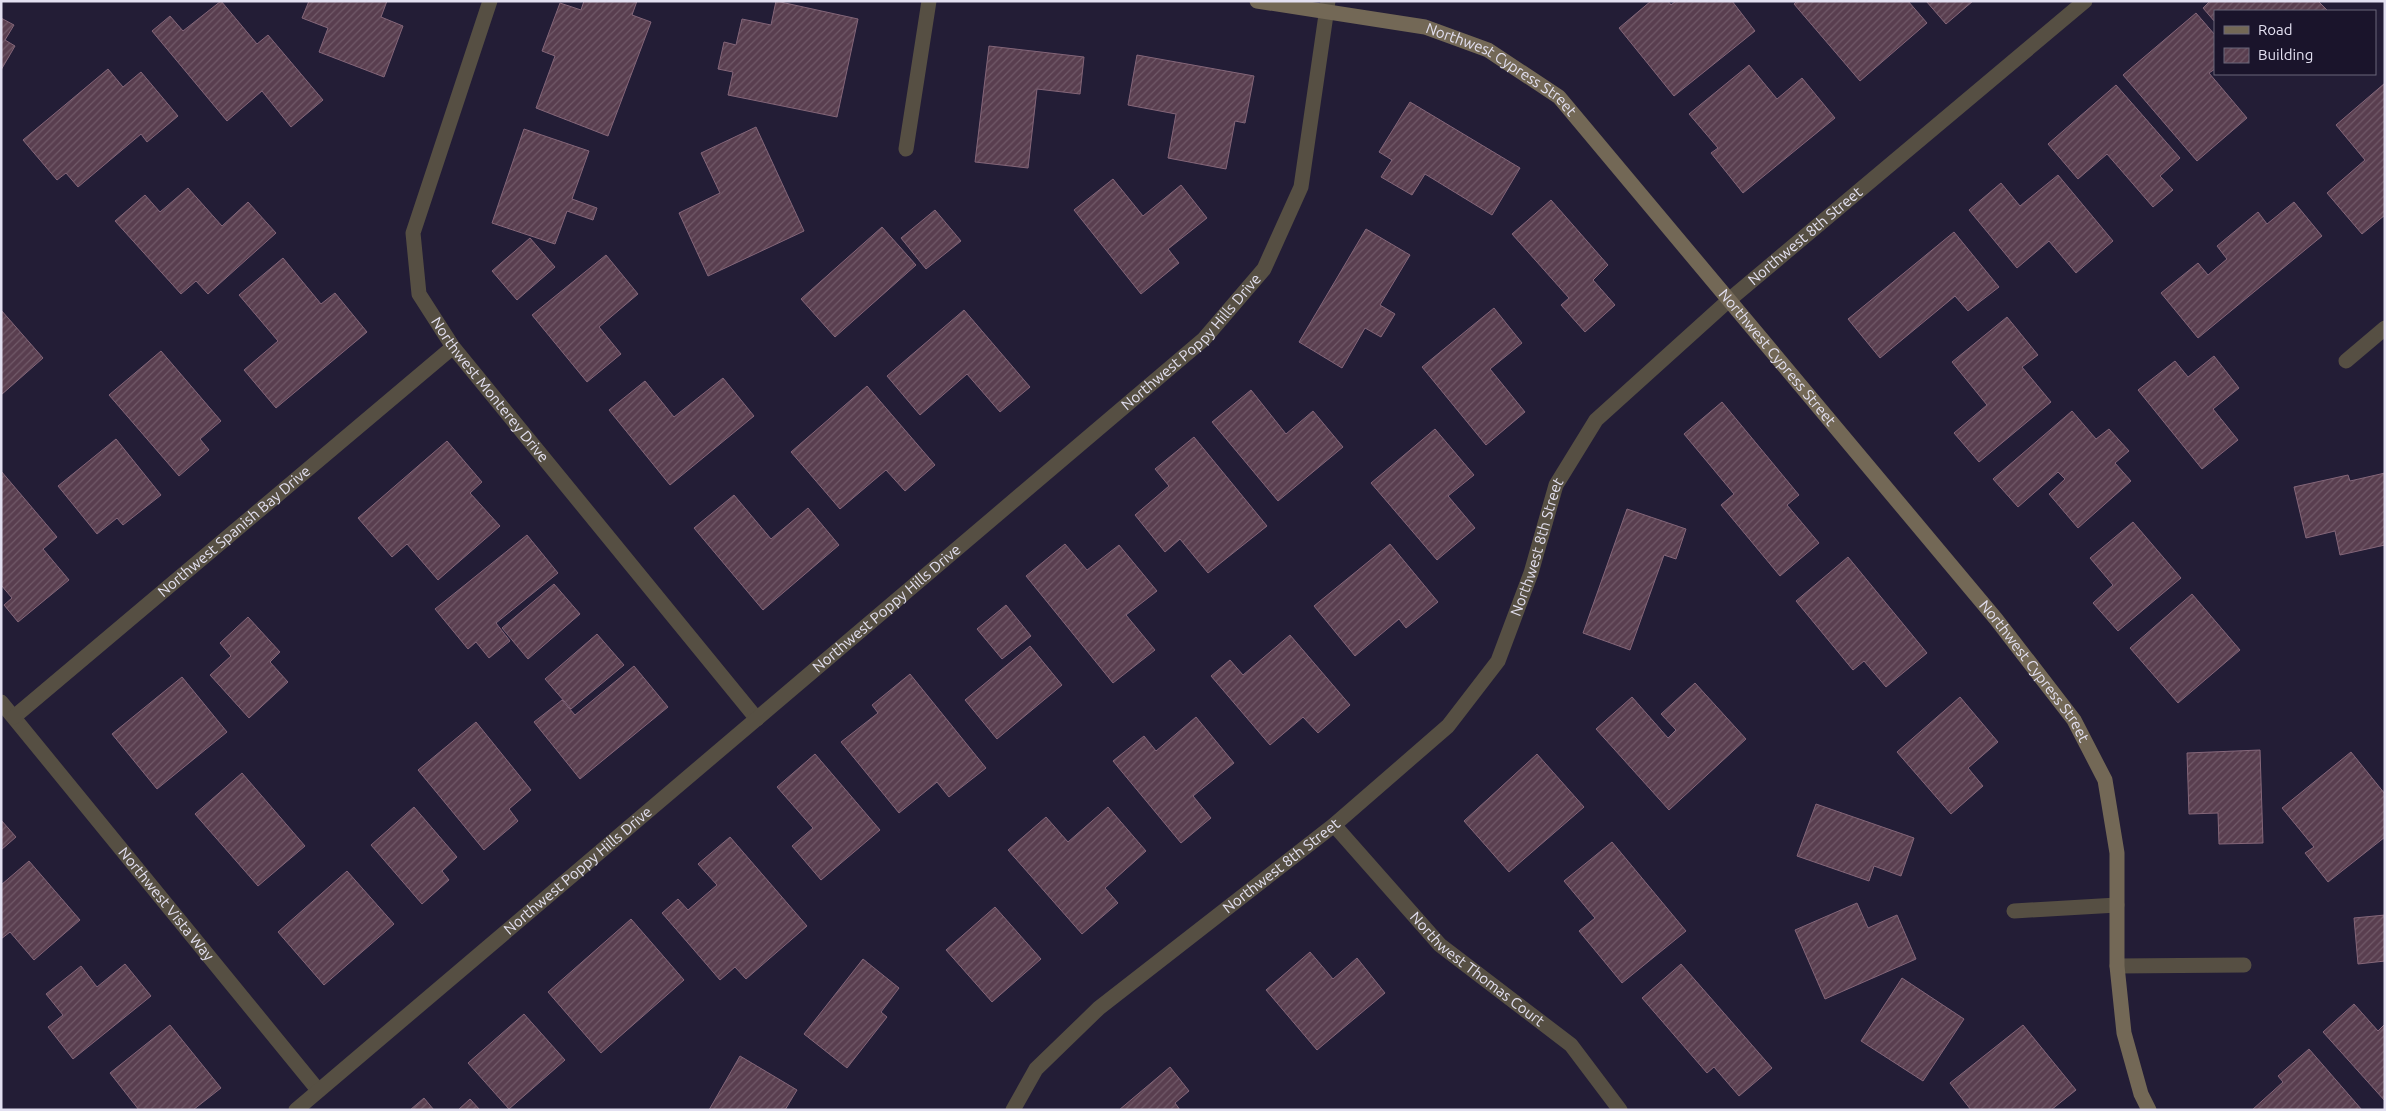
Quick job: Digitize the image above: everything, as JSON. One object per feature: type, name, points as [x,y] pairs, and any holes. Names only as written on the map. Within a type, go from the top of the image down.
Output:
[{"type":"street","name":"Northwest Monterey Drive","points":[[490,1],[414,233],[419,294],[453,347],[757,719]]},
{"type":"street","points":[[906,148],[929,1]]},
{"type":"street","name":"Northwest Cypress Street","points":[[1258,1],[1327,6],[1424,27],[1488,50],[1559,97],[1996,619],[2074,720],[2105,780],[2117,853],[2117,966],[2124,1034],[2141,1094],[2149,1110]]},
{"type":"street","name":"Northwest 8th Street","points":[[1013,1110],[1036,1069],[1100,1008],[1334,825],[1448,726],[1498,661],[1531,572],[1556,485],[1596,420],[1729,300],[2085,1]]},
{"type":"street","name":"Northwest Poppy Hills Drive","points":[[296,1110],[1204,339],[1264,269],[1301,188],[1327,6]]},
{"type":"street","points":[[2346,360],[2385,328]]},
{"type":"street","name":"Northwest Spanish Bay Drive","points":[[14,718],[453,347]]},
{"type":"street","name":"Northwest Vista Way","points":[[1,702],[318,1090]]},
{"type":"street","name":"Northwest Thomas Court","points":[[1334,825],[1440,944],[1571,1045],[1620,1110]]},
{"type":"street","points":[[2014,911],[2117,905]]},
{"type":"street","points":[[2117,966],[2244,965]]},
{"type":"building","points":[[221,1],[257,44],[268,35],[323,100],[291,127],[262,91],[227,121],[152,31],[170,16],[183,31]]},
{"type":"building","points":[[309,1],[387,1],[381,17],[403,26],[384,77],[319,52],[328,28],[302,18]]},
{"type":"building","points":[[584,1],[637,1],[632,15],[651,22],[608,136],[536,108],[555,56],[542,51],[560,3],[581,10]]},
{"type":"building","points":[[776,1],[858,19],[837,117],[728,95],[733,72],[718,69],[724,42],[736,45],[742,19],[771,25]]},
{"type":"building","points":[[1651,1],[1668,1],[1671,5],[1676,1],[1732,1],[1755,31],[1674,96],[1619,28]]},
{"type":"building","points":[[1797,1],[1908,1],[1927,23],[1860,81],[1794,4]]},
{"type":"building","points":[[1926,1],[1973,1],[1946,24]]},
{"type":"building","points":[[2210,1],[2318,1],[2327,10],[2214,10],[2214,21],[2203,8]]},
{"type":"building","points":[[2196,13],[2214,34],[2214,70],[2209,73],[2247,118],[2197,161],[2123,75]]},
{"type":"building","points":[[1,18],[14,25],[5,40],[15,46],[1,70]]},
{"type":"building","points":[[989,46],[1084,57],[1080,94],[1037,89],[1028,168],[975,162]]},
{"type":"building","points":[[1137,55],[1254,76],[1245,123],[1235,121],[1226,169],[1168,158],[1176,114],[1128,105]]},
{"type":"building","points":[[1749,65],[1777,99],[1802,78],[1835,118],[1743,193],[1711,153],[1718,148],[1689,114]]},
{"type":"building","points":[[108,69],[123,87],[141,72],[178,116],[147,142],[141,134],[78,187],[66,173],[57,180],[23,140]]},
{"type":"building","points":[[2385,83],[2385,215],[2362,234],[2327,193],[2365,160],[2336,125]]},
{"type":"building","points":[[2116,85],[2180,158],[2160,176],[2173,190],[2153,207],[2107,154],[2078,179],[2048,144]]},
{"type":"building","points":[[1410,102],[1520,168],[1492,215],[1425,174],[1412,195],[1381,177],[1392,160],[1379,152]]},
{"type":"building","points":[[756,127],[804,231],[708,276],[679,213],[720,193],[701,153]]},
{"type":"building","points":[[524,129],[589,151],[572,199],[597,208],[593,220],[567,211],[555,244],[492,223]]},
{"type":"building","points":[[2058,175],[2113,241],[2076,273],[2049,241],[2017,268],[1969,210],[2001,183],[2020,206]]},
{"type":"building","points":[[1113,179],[1143,216],[1181,185],[1207,218],[1168,249],[1179,263],[1141,294],[1074,210]]},
{"type":"building","points":[[188,188],[222,226],[248,202],[276,233],[208,294],[196,281],[181,294],[115,221],[145,195],[160,212]]},
{"type":"building","points":[[1551,200],[1608,265],[1593,280],[1615,305],[1585,332],[1561,305],[1569,298],[1512,234]]},
{"type":"building","points":[[2294,202],[2322,236],[2198,338],[2161,293],[2198,263],[2208,275],[2227,259],[2217,246],[2258,212],[2267,224]]},
{"type":"building","points":[[935,210],[961,241],[926,269],[901,238]]},
{"type":"building","points":[[882,227],[916,265],[835,337],[801,299]]},
{"type":"building","points":[[1366,229],[1410,255],[1380,305],[1395,314],[1381,337],[1365,328],[1342,368],[1299,342]]},
{"type":"building","points":[[1954,232],[1999,287],[1968,311],[1955,296],[1880,358],[1848,319]]},
{"type":"building","points":[[530,238],[555,267],[517,300],[492,271]]},
{"type":"building","points":[[606,255],[638,294],[599,327],[621,354],[587,382],[532,315]]},
{"type":"building","points":[[283,258],[321,304],[335,293],[367,332],[276,408],[244,370],[278,341],[239,295]]},
{"type":"building","points":[[1494,308],[1522,343],[1490,369],[1525,412],[1486,445],[1422,367]]},
{"type":"building","points":[[1,310],[43,358],[1,395]]},
{"type":"building","points":[[964,310],[1030,387],[1000,412],[967,374],[920,415],[887,376]]},
{"type":"building","points":[[2007,317],[2038,355],[2022,367],[2051,402],[1979,462],[1954,433],[1987,405],[1952,362]]},
{"type":"building","points":[[161,351],[221,421],[200,439],[209,450],[179,476],[109,395]]},
{"type":"building","points":[[2214,356],[2239,388],[2213,409],[2238,440],[2202,469],[2138,390],[2175,361],[2188,377]]},
{"type":"building","points":[[723,378],[754,416],[670,485],[609,410],[645,381],[674,417]]},
{"type":"building","points":[[867,386],[935,465],[905,491],[886,470],[840,509],[791,452]]},
{"type":"building","points":[[1251,390],[1286,434],[1313,411],[1343,447],[1278,501],[1212,422]]},
{"type":"building","points":[[1722,402],[1799,495],[1787,505],[1819,543],[1780,576],[1721,505],[1734,494],[1684,434]]},
{"type":"building","points":[[2072,411],[2096,439],[2109,429],[2129,451],[2115,463],[2131,481],[2078,528],[2049,494],[2065,479],[2058,472],[2018,507],[1993,479]]},
{"type":"building","points":[[1435,429],[1474,475],[1448,496],[1475,528],[1437,560],[1371,483]]},
{"type":"building","points":[[1194,437],[1267,526],[1208,573],[1180,539],[1165,552],[1135,515],[1169,486],[1155,469]]},
{"type":"building","points":[[116,439],[161,495],[123,525],[117,518],[97,534],[58,486]]},
{"type":"building","points":[[447,441],[482,482],[470,493],[500,526],[438,580],[407,544],[392,557],[358,518]]},
{"type":"building","points":[[1,471],[57,537],[43,549],[69,580],[18,622],[4,605],[12,598],[1,585]]},
{"type":"building","points":[[2385,473],[2385,545],[2340,555],[2335,531],[2306,538],[2294,487],[2348,475],[2350,481]]},
{"type":"building","points":[[734,495],[771,539],[808,508],[839,545],[763,610],[694,528]]},
{"type":"building","points":[[1627,509],[1686,529],[1676,559],[1664,555],[1630,650],[1583,633]]},
{"type":"building","points":[[2133,522],[2181,578],[2118,631],[2093,603],[2113,585],[2090,558]]},
{"type":"building","points":[[527,535],[558,573],[496,623],[510,641],[489,658],[476,642],[468,649],[435,609]]},
{"type":"building","points":[[1065,544],[1087,570],[1119,545],[1157,591],[1126,615],[1155,650],[1113,683],[1026,576]]},
{"type":"building","points":[[1390,544],[1438,602],[1406,628],[1399,619],[1355,656],[1314,606]]},
{"type":"building","points":[[1848,557],[1927,653],[1886,687],[1864,661],[1853,670],[1796,601]]},
{"type":"building","points":[[554,584],[580,614],[528,659],[502,628]]},
{"type":"building","points":[[2192,594],[2240,650],[2178,703],[2130,648]]},
{"type":"building","points":[[1006,605],[1031,636],[1002,659],[977,629]]},
{"type":"building","points":[[248,617],[280,652],[270,662],[288,682],[249,718],[210,675],[231,656],[220,643]]},
{"type":"building","points":[[597,634],[624,665],[571,709],[545,679]]},
{"type":"building","points":[[1290,635],[1350,705],[1318,733],[1303,717],[1270,745],[1211,676],[1230,660],[1243,675]]},
{"type":"building","points":[[1030,646],[1062,685],[997,739],[965,700]]},
{"type":"building","points":[[634,666],[668,707],[580,779],[534,722],[562,700],[575,715]]},
{"type":"building","points":[[910,674],[986,768],[949,797],[937,782],[899,813],[841,742],[878,713],[872,705]]},
{"type":"building","points":[[182,677],[227,732],[157,789],[112,734]]},
{"type":"building","points":[[1695,683],[1746,739],[1669,810],[1596,729],[1632,697],[1668,738],[1676,730],[1661,714]]},
{"type":"building","points":[[1960,697],[1998,742],[1968,768],[1983,786],[1951,814],[1897,752]]},
{"type":"building","points":[[1196,717],[1234,763],[1193,796],[1211,818],[1181,843],[1113,761],[1144,736],[1156,751]]},
{"type":"building","points":[[476,722],[531,790],[509,809],[518,821],[484,850],[418,770]]},
{"type":"building","points":[[2260,750],[2263,843],[2219,844],[2218,813],[2189,814],[2187,753]]},
{"type":"building","points":[[2351,752],[2385,794],[2385,837],[2328,882],[2305,853],[2314,847],[2282,808]]},
{"type":"building","points":[[815,754],[880,830],[821,880],[792,846],[813,828],[777,787]]},
{"type":"building","points":[[1537,754],[1584,807],[1509,872],[1464,821]]},
{"type":"building","points":[[242,773],[305,846],[258,886],[195,814]]},
{"type":"building","points":[[1816,804],[1914,838],[1901,876],[1874,866],[1869,881],[1797,856]]},
{"type":"building","points":[[414,807],[457,857],[442,871],[449,880],[422,904],[371,845]]},
{"type":"building","points":[[1108,807],[1146,851],[1105,888],[1118,903],[1082,934],[1008,850],[1046,817],[1068,842]]},
{"type":"building","points":[[1,820],[16,837],[1,850]]},
{"type":"building","points":[[730,837],[807,926],[746,979],[735,967],[720,980],[662,913],[678,899],[688,910],[717,885],[698,864]]},
{"type":"building","points":[[1612,842],[1686,931],[1622,983],[1579,931],[1595,918],[1564,881]]},
{"type":"building","points":[[29,861],[80,920],[34,960],[10,932],[1,939],[1,885]]},
{"type":"building","points":[[347,871],[394,924],[324,985],[278,932]]},
{"type":"building","points":[[1857,903],[1868,928],[1897,915],[1916,959],[1825,999],[1795,930]]},
{"type":"building","points":[[995,907],[1041,959],[992,1002],[946,950]]},
{"type":"building","points":[[2385,915],[2385,961],[2358,964],[2354,918]]},
{"type":"building","points":[[631,919],[684,980],[601,1053],[548,992]]},
{"type":"building","points":[[1310,952],[1333,979],[1357,958],[1385,993],[1317,1050],[1266,990]]},
{"type":"building","points":[[863,959],[899,988],[881,1012],[887,1017],[847,1068],[804,1034]]},
{"type":"building","points":[[125,964],[151,996],[73,1059],[48,1027],[63,1015],[46,994],[81,966],[97,987]]},
{"type":"building","points":[[1681,964],[1772,1068],[1739,1096],[1714,1067],[1707,1073],[1642,998]]},
{"type":"building","points":[[1902,978],[1964,1019],[1923,1081],[1861,1041]]},
{"type":"building","points":[[2354,1004],[2378,1031],[2385,1024],[2385,1101],[2323,1032]]},
{"type":"building","points":[[524,1014],[565,1060],[509,1109],[468,1063]]},
{"type":"building","points":[[170,1025],[221,1088],[193,1110],[139,1110],[110,1073]]},
{"type":"building","points":[[2023,1025],[2076,1090],[2051,1110],[1971,1110],[1950,1083]]},
{"type":"building","points":[[2309,1049],[2362,1110],[2252,1110],[2283,1082],[2278,1076]]},
{"type":"building","points":[[740,1056],[797,1090],[785,1110],[709,1110]]},
{"type":"building","points":[[1170,1067],[1189,1091],[1175,1103],[1180,1110],[1119,1110]]},
{"type":"building","points":[[424,1098],[434,1110],[410,1110]]},
{"type":"building","points":[[470,1099],[480,1110],[458,1110]]}]
